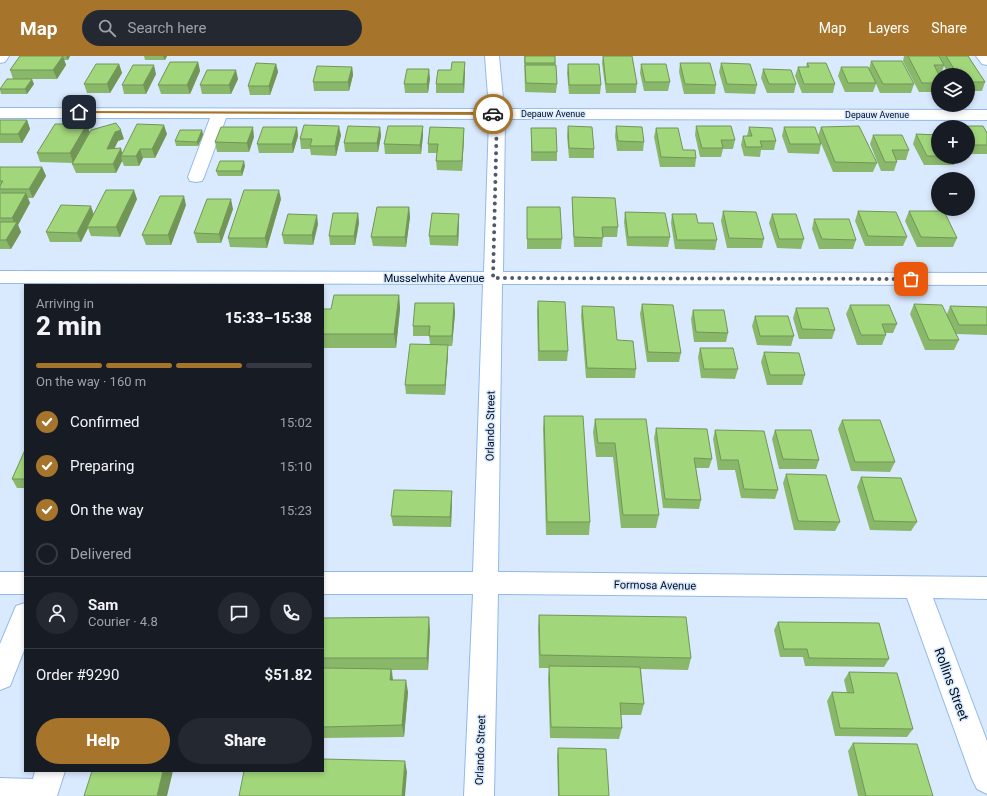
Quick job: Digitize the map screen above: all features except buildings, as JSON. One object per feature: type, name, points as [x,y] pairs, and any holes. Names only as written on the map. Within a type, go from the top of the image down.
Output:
[{"type":"street","name":"Orlando Street","points":[[479,796],[486,583],[497,114],[492,56]]},
{"type":"street","points":[[983,56],[987,61]]},
{"type":"street","name":"Depauw Avenue","points":[[0,113],[987,115]]},
{"type":"street","points":[[196,177],[220,113]]},
{"type":"street","name":"Musselwhite Avenue","points":[[0,278],[987,279]]},
{"type":"street","points":[[0,583],[24,583]]},
{"type":"street","name":"Formosa Avenue","points":[[324,583],[486,583],[987,588]]},
{"type":"street","name":"Rollins Street","points":[[916,588],[987,779]]},
{"type":"street","points":[[0,677],[24,617]]},
{"type":"street","points":[[0,793],[45,787]]},
{"type":"way so far","points":[[493,114],[497,114],[493,278],[911,279]]},
{"type":"route","points":[[79,112],[493,114]]}]
